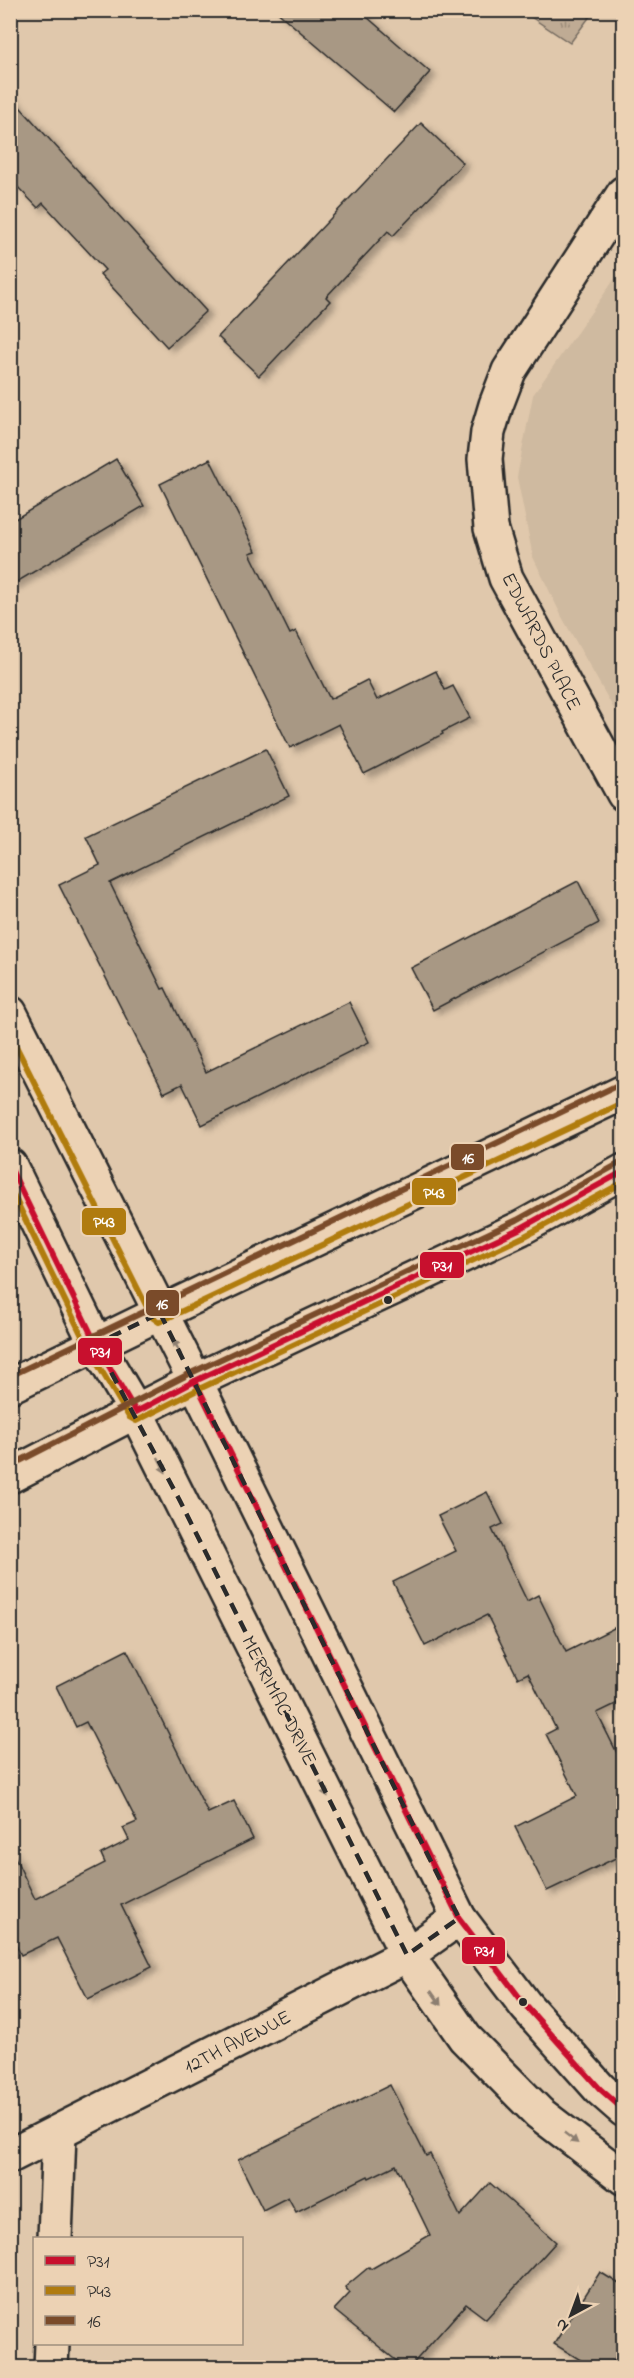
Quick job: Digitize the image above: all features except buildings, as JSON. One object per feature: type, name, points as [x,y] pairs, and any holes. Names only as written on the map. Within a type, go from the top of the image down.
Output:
[{"type":"street","name":"EDWARDS PLACE","points":[[624,193],[509,371],[496,405],[484,459],[491,528],[506,578],[624,794]]},
{"type":"street","points":[[10,1013],[195,1381],[459,1917],[526,2006],[600,2089],[624,2110]]},
{"type":"street","points":[[10,1386],[624,1092]]},
{"type":"street","name":"MERRIMAC DRIVE","points":[[10,1166],[96,1344],[136,1412],[406,1955],[465,2038],[539,2113],[624,2178]]},
{"type":"street","points":[[10,1476],[195,1381],[521,1228],[624,1171]]},
{"type":"street","name":"12TH AVENUE","points":[[10,2156],[406,1955],[459,1917]]},
{"type":"street","points":[[55,2237],[59,2133]]},
{"type":"street","points":[[51,2345],[51,2367]]},
{"type":"highlighted area","points":[[160,1313],[459,1918],[407,1955],[179,1499],[96,1344]]},
{"type":"shaded area","points":[[623,267],[623,725],[562,617],[533,557],[517,477],[533,395]]},
{"type":"green space","points":[[522,11],[594,11],[570,43]]},
{"type":"transit line","name":"P43","points":[[10,1034],[152,1317],[159,1322],[624,1102]]},
{"type":"transit line","name":"16","points":[[10,1376],[620,1084]]},
{"type":"transit line","name":"16","points":[[10,1466],[191,1373],[517,1220],[620,1163]]},
{"type":"transit line","name":"P31","points":[[10,1167],[96,1344],[136,1412],[195,1381],[521,1228],[624,1171]]},
{"type":"transit line","name":"P43","points":[[10,1188],[88,1348],[129,1417],[136,1421],[199,1389],[525,1236],[624,1182]]},
{"type":"transit line","name":"P31","points":[[195,1381],[459,1918],[526,2006],[600,2089],[624,2110]]}]
